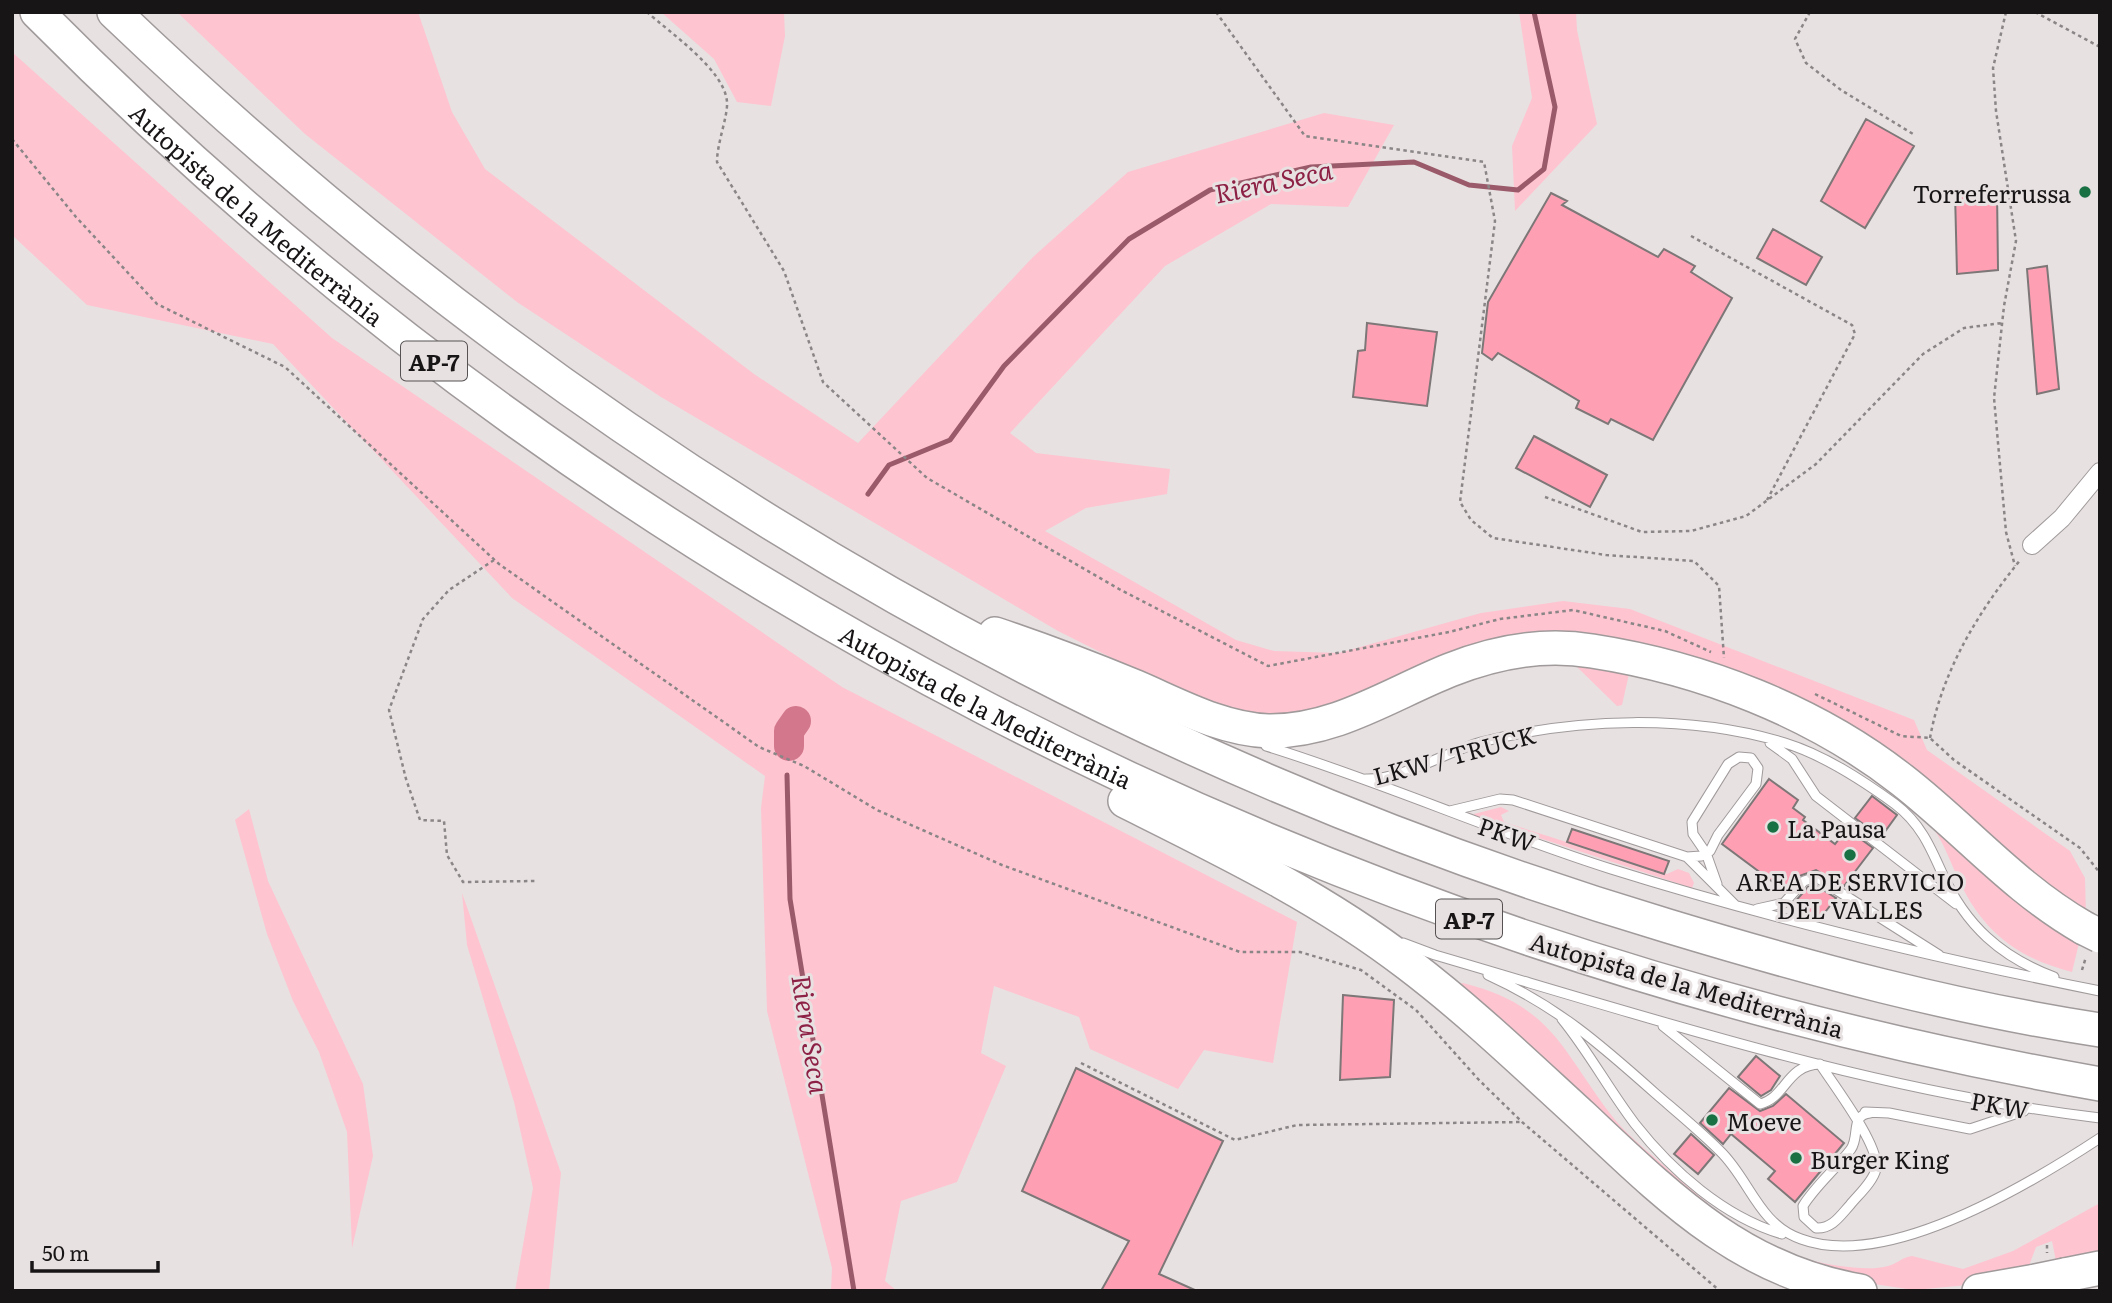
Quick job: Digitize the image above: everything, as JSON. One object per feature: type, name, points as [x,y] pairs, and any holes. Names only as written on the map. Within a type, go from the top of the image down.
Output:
[{"type":"highway","name":"Autopista de la Mediterrània","points":[[37,12],[125,100],[214,181],[405,340],[504,414],[678,533],[876,650],[1160,793],[1266,840],[1455,914],[1614,967],[1774,1013],[1933,1051],[2100,1084]]},
{"type":"highway","name":"Autopista de la Mediterrània","points":[[114,12],[296,179],[489,333],[659,454],[765,521],[909,606],[1019,665],[1243,772],[1478,865],[1605,908],[1837,974],[1958,1003],[2100,1030]]},
{"type":"highway","points":[[909,606],[1035,647],[1204,716],[1268,730],[1332,721],[1451,670],[1507,653],[1570,648],[1654,665],[1766,701],[1837,735],[1904,782],[2032,896],[2092,932]]},
{"type":"highway","points":[[1035,647],[1178,716],[1266,746]]},
{"type":"highway","points":[[876,650],[976,727],[1236,856],[1322,905],[1381,943],[1486,1027],[1699,1222],[1724,1239],[1776,1265],[1818,1281],[1860,1291]]},
{"type":"highway","points":[[1979,1291],[2100,1268]]},
{"type":"street","points":[[2032,545],[2062,519],[2100,472]]},
{"type":"lane","name":"LKW / TRUCK","points":[[1360,778],[1386,778],[1478,743],[1559,729],[1621,724],[1683,725],[1757,736],[1811,754],[1874,789],[1904,811],[1928,840],[1960,907],[1983,936],[2008,957],[2082,987]]},
{"type":"lane","name":"LKW / TRUCK","points":[[1757,736],[1792,759],[1816,796],[1960,907]]},
{"type":"lane","name":"PKW","points":[[1266,746],[1609,869],[1736,906],[1946,960],[2100,991]]},
{"type":"lane","points":[[1686,857],[1706,853],[1756,784],[1758,768],[1751,758],[1733,759],[1694,814],[1693,834],[1706,853],[1719,889]]},
{"type":"lane","points":[[1441,810],[1456,811],[1500,799],[1513,800],[1686,857],[1736,906]]},
{"type":"lane","name":"PKW","points":[[1751,910],[1784,903],[1804,881],[1816,877],[1946,960]]},
{"type":"lane","points":[[1322,905],[1415,948],[1461,963],[1548,1005],[1584,1030],[1722,1152],[1772,1223],[1802,1240]]},
{"type":"lane","name":"PKW","points":[[1461,963],[1819,1064],[1935,1092],[2032,1110],[2100,1118]]},
{"type":"lane","points":[[1548,1005],[1573,1033],[1634,1123],[1694,1184],[1747,1220],[1802,1240],[1864,1243],[1928,1227],[2014,1191],[2100,1138]]},
{"type":"lane","name":"PKW","points":[[1652,1019],[1670,1030],[1760,1104],[1772,1098],[1802,1067],[1819,1064]]},
{"type":"lane","points":[[1819,1064],[1848,1104],[1857,1120],[1875,1153],[1875,1172],[1838,1220],[1827,1227],[1816,1228],[1804,1217],[1803,1206],[1853,1144],[1857,1120],[1861,1115],[1870,1113]]},
{"type":"lane","points":[[1848,1104],[1859,1111],[1889,1113],[1970,1129],[2032,1110]]},
{"type":"path","points":[[647,12],[715,73],[727,101],[717,141],[717,162],[784,271],[823,382],[927,478],[1119,589]]},
{"type":"path","points":[[1216,12],[1305,136],[1484,162],[1495,221],[1460,502],[1471,520],[1493,538],[1606,555],[1694,561],[1719,586],[1724,658]]},
{"type":"path","points":[[1810,12],[1795,39],[1806,63],[1841,90],[1913,134]]},
{"type":"path","points":[[2006,12],[1993,68],[1996,111],[2016,241],[2002,323],[1994,398],[2006,532],[2015,566]]},
{"type":"path","points":[[2035,12],[2100,47]]},
{"type":"path","points":[[12,139],[76,217],[157,304],[285,367],[494,560],[759,747],[804,766],[877,810],[1002,865],[1240,953],[1300,952],[1361,970],[1416,1010],[1479,1080],[1522,1122],[1720,1291]]},
{"type":"path","points":[[1691,236],[1852,325],[1855,334],[1766,501]]},
{"type":"path","points":[[1545,498],[1642,532],[1691,531],[1746,516],[1816,464],[1923,354],[1964,328],[2002,323]]},
{"type":"path","points":[[1930,738],[1943,684],[1978,618],[2032,545]]},
{"type":"path","points":[[494,560],[449,590],[423,619],[390,710],[406,779],[420,820],[444,821],[447,855],[463,882],[535,881]]},
{"type":"path","points":[[1081,1063],[1235,1140],[1297,1125],[1522,1122]]},
{"type":"shaded area","points":[[177,12],[418,12],[452,112],[485,169],[754,374],[858,443],[1033,257],[1128,172],[1324,113],[1394,125],[1348,207],[1271,204],[1165,266],[1010,433],[1036,453],[1170,469],[1167,494],[1086,508],[1045,531],[1236,640],[1274,651],[1339,653],[1481,613],[1563,601],[1630,609],[1914,720],[1927,750],[2070,851],[2085,878],[2086,915],[2043,883],[1872,738],[1539,633],[1457,650],[1366,694],[1294,717],[1244,715],[1180,692],[1058,631],[661,397],[517,302],[305,134]]},
{"type":"shaded area","points":[[661,12],[784,12],[785,36],[771,106],[737,102],[714,59]]},
{"type":"shaded area","points":[[1519,12],[1576,12],[1577,30],[1597,124],[1515,211],[1512,146],[1532,98]]},
{"type":"shaded area","points":[[12,52],[332,338],[842,687],[1297,922],[1273,1063],[1204,1050],[1178,1089],[1090,1049],[1079,1017],[994,986],[981,1053],[1006,1066],[957,1182],[901,1201],[885,1281],[897,1291],[831,1291],[832,1268],[767,1011],[761,808],[765,776],[512,598],[273,344],[87,305],[12,235]]},
{"type":"shaded area","points":[[1572,656],[1712,691],[1860,757],[2081,935],[2072,972],[2033,958],[2001,938],[1965,893],[1935,831],[1894,791],[1860,767],[1824,745],[1748,710],[1669,684],[1629,674],[1622,705],[1617,706],[1574,664]]},
{"type":"shaded area","points":[[1501,807],[1509,811],[1501,815],[1504,822],[1667,874],[1678,869],[1689,873],[1694,883],[1692,888],[1475,817],[1474,814]]},
{"type":"shaded area","points":[[249,809],[268,881],[363,1084],[373,1156],[352,1248],[347,1132],[319,1052],[293,1001],[267,934],[235,820]]},
{"type":"shaded area","points":[[462,893],[561,1173],[549,1291],[515,1291],[533,1188],[514,1102],[467,945]]},
{"type":"shaded area","points":[[1463,983],[1519,1005],[1538,1019],[1569,1054],[1616,1121],[1633,1138],[1723,1214],[1766,1242],[1790,1253],[1840,1266],[1882,1267],[1912,1256],[1963,1269],[2013,1251],[2100,1203],[2100,1257],[2057,1266],[2052,1241],[2036,1247],[2030,1263],[2035,1271],[2000,1282],[1914,1290],[1847,1280],[1719,1227],[1455,985]]},
{"type":"building","points":[[1866,119],[1914,146],[1865,228],[1821,201]]},
{"type":"building","points":[[1997,190],[1998,270],[1957,274],[1955,192]]},
{"type":"building","points":[[1551,193],[1567,201],[1562,205],[1658,257],[1664,249],[1695,266],[1691,272],[1732,298],[1653,440],[1611,419],[1608,424],[1576,408],[1579,401],[1498,353],[1492,360],[1482,353],[1488,302]]},
{"type":"building","points":[[1773,229],[1822,257],[1806,285],[1757,258]]},
{"type":"building","points":[[2047,266],[2059,389],[2037,394],[2027,269]]},
{"type":"building","points":[[1367,323],[1437,332],[1427,406],[1353,397],[1358,351],[1365,350]]},
{"type":"building","points":[[1534,436],[1607,475],[1590,507],[1516,468]]},
{"type":"building","name":"La Pausa","points":[[1769,779],[1798,800],[1793,808],[1805,817],[1803,820],[1835,844],[1847,829],[1873,848],[1844,886],[1816,870],[1799,876],[1785,891],[1722,844]]},
{"type":"building","points":[[1872,796],[1897,815],[1881,837],[1855,818]]},
{"type":"building","points":[[1572,829],[1669,861],[1664,874],[1567,842]]},
{"type":"building","points":[[1815,885],[1836,898],[1819,920],[1809,918],[1792,905],[1808,887]]},
{"type":"building","points":[[1343,995],[1394,1000],[1390,1077],[1340,1080]]},
{"type":"building","points":[[1756,1056],[1780,1076],[1771,1090],[1761,1096],[1738,1077]]},
{"type":"building","points":[[1076,1068],[1223,1141],[1159,1274],[1197,1291],[1101,1291],[1129,1241],[1022,1191]]},
{"type":"building","name":"Burger King","points":[[1729,1088],[1760,1111],[1773,1106],[1786,1094],[1844,1143],[1795,1202],[1768,1179],[1775,1171],[1731,1134],[1723,1144],[1700,1123]]},
{"type":"building","points":[[1691,1134],[1714,1155],[1698,1174],[1674,1154]]},
{"type":"waterway","name":"Riera Seca","points":[[868,494],[889,465],[950,440],[1004,366],[1129,239],[1210,190],[1311,167],[1414,162],[1469,185],[1518,190],[1544,169],[1555,107],[1534,12]]},
{"type":"waterway","name":"Riera Seca","points":[[789,746],[789,731],[796,721]]},
{"type":"waterway","name":"Riera Seca","points":[[787,775],[790,899],[854,1291]]},
{"type":"place","name":"Torreferrussa","points":[[2085,192]]},
{"type":"place","name":"La Pausa","points":[[1773,827]]},
{"type":"place","name":"AREA DE SERVICIO DEL VALLES","points":[[1850,855]]},
{"type":"place","name":"Moeve","points":[[1712,1120]]},
{"type":"place","name":"Burger King","points":[[1796,1158]]}]
